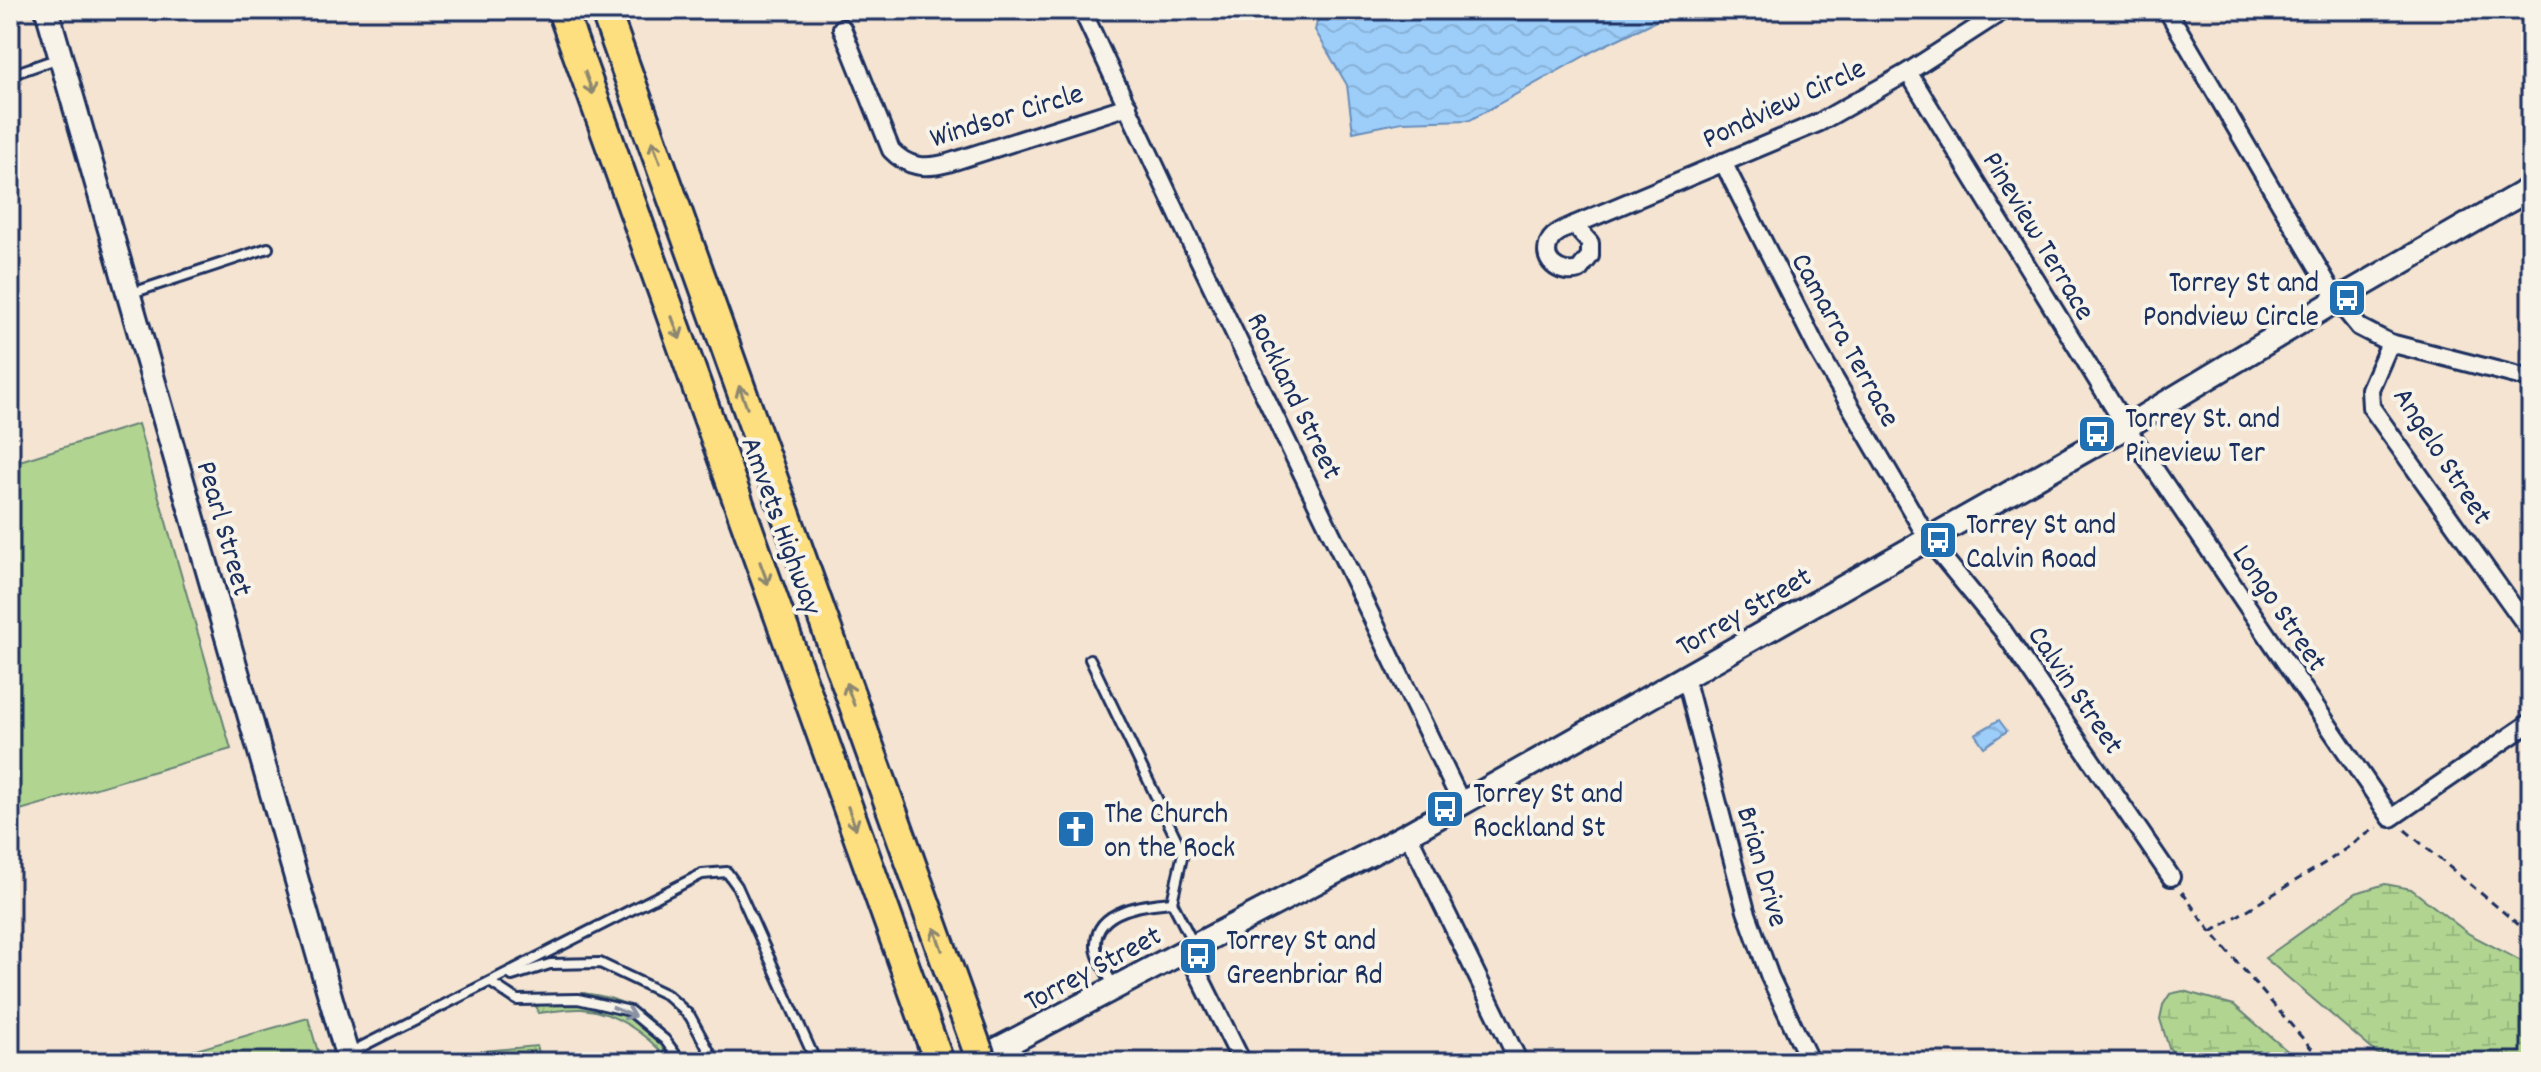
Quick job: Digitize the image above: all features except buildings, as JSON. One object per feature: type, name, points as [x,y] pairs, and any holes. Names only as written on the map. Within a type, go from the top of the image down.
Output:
[{"type":"highway","name":"Amvets Highway","points":[[562,10],[939,1062]]},
{"type":"highway","name":"Amvets Highway","points":[[605,10],[982,1062]]},
{"type":"main road","name":"Pearl Street","points":[[47,10],[347,1058]]},
{"type":"main road","name":"Torrey Street","points":[[973,1062],[1462,804],[2126,427],[2531,188]]},
{"type":"street","name":"Rockland Street","points":[[1082,10],[1462,804]]},
{"type":"street","name":"Pondview Circle","points":[[1574,225],[1820,122],[1908,72],[2004,10]]},
{"type":"street","points":[[2167,10],[2337,300],[2359,327],[2390,343],[2531,379]]},
{"type":"street","name":"Windsor Circle","points":[[842,28],[887,142],[896,155],[913,165],[926,167],[948,163],[1128,106]]},
{"type":"street","name":"Pineview Terrace","points":[[1908,72],[2126,427]]},
{"type":"street","name":"Camarra Terrace","points":[[1723,162],[1820,354],[1928,539]]},
{"type":"street","name":"Angelo Street","points":[[2390,343],[2370,389],[2371,407],[2531,632]]},
{"type":"street","name":"Longo Street","points":[[2126,427],[2391,818]]},
{"type":"street","name":"Calvin Street","points":[[1928,539],[2003,631],[2171,877]]},
{"type":"street","name":"Brian Drive","points":[[1685,677],[1746,911],[1770,977],[1810,1062]]},
{"type":"street","points":[[2391,818],[2531,722]]},
{"type":"street","points":[[1408,834],[1519,1062]]},
{"type":"street","points":[[1192,949],[1242,1062]]},
{"type":"lane","points":[[10,75],[61,58]]},
{"type":"lane","points":[[127,294],[268,248]]},
{"type":"lane","points":[[1090,659],[1183,853],[1172,902],[1192,949]]},
{"type":"lane","points":[[347,1058],[702,874],[727,872],[737,886],[816,1062]]},
{"type":"lane","points":[[1115,989],[1095,948],[1097,934],[1112,917],[1140,904],[1172,902]]},
{"type":"lane","points":[[490,982],[550,964],[600,963],[667,995],[690,1016],[715,1062]]},
{"type":"lane","points":[[490,982],[517,1000],[578,999],[630,1011],[665,1040],[681,1062]]},
{"type":"path","points":[[2211,932],[2328,861],[2391,818],[2531,935]]},
{"type":"path","points":[[2171,877],[2211,932],[2311,1048],[2332,1062]]},
{"type":"green space","points":[[138,424],[231,749],[10,813],[10,464]]},
{"type":"green space","points":[[2385,884],[2411,889],[2469,934],[2531,966],[2531,1062],[2387,1062],[2265,958],[2356,893]]},
{"type":"green space","points":[[2183,991],[2234,1005],[2300,1062],[2183,1062],[2169,1048],[2160,1019],[2163,1005],[2170,994]]},
{"type":"green space","points":[[584,993],[626,1004],[647,1017],[666,1034],[687,1062],[671,1062],[642,1035],[608,1015],[577,1009],[538,1013],[534,999]]},
{"type":"green space","points":[[308,1018],[321,1062],[154,1062]]},
{"type":"green space","points":[[537,1046],[539,1053],[536,1062],[485,1062],[474,1052],[464,1062],[452,1062],[473,1052]]},
{"type":"water","points":[[1320,10],[1679,10],[1597,49],[1470,120],[1402,122],[1353,132],[1347,85],[1315,30]]},
{"type":"water","points":[[1999,720],[2007,731],[1984,747],[1975,734]]},
{"type":"place","name":"Torrey St and Pondview Circle","points":[[2347,298]]},
{"type":"place","name":"Torrey St. and Pineview Ter","points":[[2097,434]]},
{"type":"place","name":"Torrey St and Calvin Road","points":[[1938,540]]},
{"type":"place","name":"Torrey St and Rockland St","points":[[1445,809]]},
{"type":"place","name":"The Church on the Rock","points":[[1076,829]]},
{"type":"place","name":"Torrey St and Greenbriar Rd","points":[[1198,956]]}]
